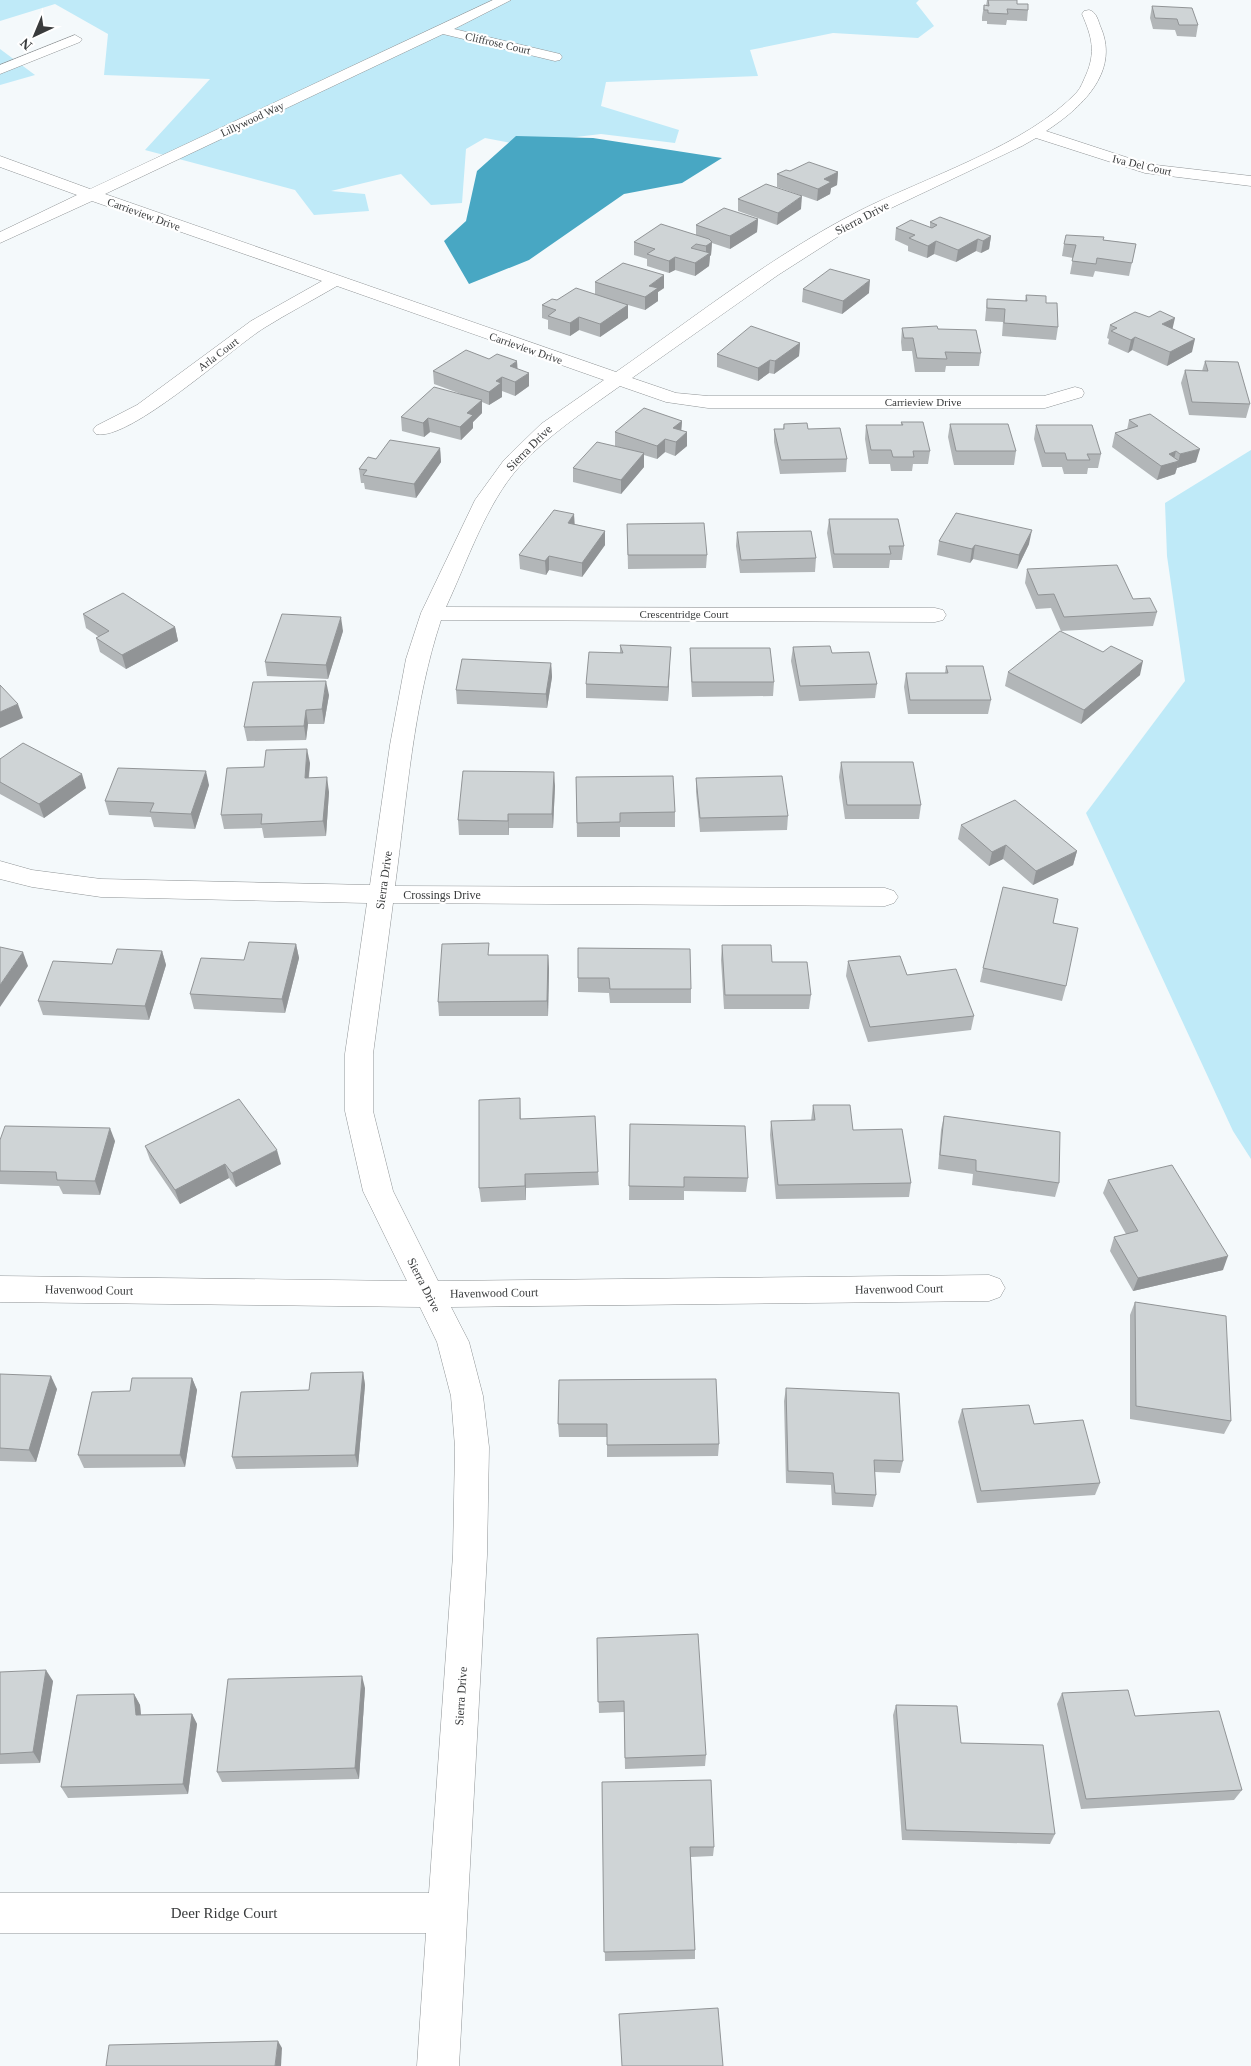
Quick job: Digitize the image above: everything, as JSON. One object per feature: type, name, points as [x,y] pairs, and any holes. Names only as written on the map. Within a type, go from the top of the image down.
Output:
[{"type":"street","name":"Lillywood Way","points":[[0,238],[504,0]]},
{"type":"street","name":"Sierra Drive","points":[[438,2066],[470,1555],[472,1447],[467,1396],[453,1342],[378,1191],[359,1112],[360,1054],[402,745],[417,659],[432,613],[485,500],[511,464],[548,428],[620,380],[772,271],[833,233],[864,215],[1036,133],[1085,92],[1099,61],[1098,36],[1088,14]]},
{"type":"street","name":"Cliffrose Court","points":[[442,30],[555,57]]},
{"type":"street","points":[[0,70],[76,39]]},
{"type":"street","name":"Iva Del Court","points":[[1036,133],[1145,168],[1196,176],[1251,181]]},
{"type":"street","name":"Carrieview Drive","points":[[0,161],[334,281],[673,398],[708,402],[1045,402],[1075,393]]},
{"type":"street","name":"Arla Court","points":[[103,430],[144,410],[257,325],[334,281]]},
{"type":"street","name":"Crescentridge Court","points":[[432,613],[936,615]]},
{"type":"street","name":"Crossings Drive","points":[[0,870],[29,879],[94,887],[381,895],[885,897]]},
{"type":"street","name":"Havenwood Court","points":[[0,1289],[429,1294],[989,1288]]},
{"type":"street","name":"Deer Ridge Court","points":[[0,1914],[448,1912]]},
{"type":"shaded area","points":[[0,0],[919,0],[916,3],[934,26],[918,38],[833,33],[750,50],[758,76],[606,82],[601,106],[679,130],[675,143],[601,134],[517,144],[485,138],[466,149],[462,203],[431,205],[401,174],[331,191],[365,194],[369,211],[314,215],[295,190],[145,150],[210,79],[104,75],[108,34],[55,4],[0,21]]},
{"type":"shaded area","points":[[0,49],[35,75],[0,85]]},
{"type":"shaded area","points":[[1251,450],[1251,1159],[1233,1131],[1086,813],[1185,681],[1167,556],[1165,503]]},
{"type":"water","points":[[516,136],[593,138],[722,158],[682,183],[624,194],[529,260],[469,284],[444,241],[466,221],[477,171]]},
{"type":"building","points":[[988,0],[1017,0],[1017,4],[1028,4],[1028,10],[1007,9],[1008,14],[988,13],[988,10],[984,10],[984,5],[989,6]]},
{"type":"building","points":[[1152,6],[1192,8],[1198,25],[1179,25],[1177,19],[1155,18]]},
{"type":"building","points":[[809,162],[838,172],[824,179],[831,182],[818,189],[777,174],[786,170],[790,171]]},
{"type":"building","points":[[766,184],[802,196],[778,213],[738,199]]},
{"type":"building","points":[[724,208],[758,219],[730,236],[696,225]]},
{"type":"building","points":[[940,217],[991,236],[983,241],[978,239],[958,250],[936,241],[928,246],[909,238],[915,235],[896,228],[911,220],[932,228],[937,225],[930,222]]},
{"type":"building","points":[[661,224],[709,239],[712,242],[706,246],[696,244],[691,248],[710,253],[695,263],[675,257],[669,261],[647,254],[655,249],[634,242]]},
{"type":"building","points":[[1066,235],[1104,237],[1103,240],[1136,244],[1132,263],[1097,258],[1096,264],[1072,261],[1076,245],[1064,244]]},
{"type":"building","points":[[623,263],[664,275],[649,286],[658,288],[645,297],[595,282]]},
{"type":"building","points":[[830,269],[870,280],[843,301],[803,289]]},
{"type":"building","points":[[576,288],[628,305],[600,324],[579,317],[570,323],[548,316],[556,310],[542,305],[552,299],[557,300]]},
{"type":"building","points":[[1026,295],[1046,296],[1046,303],[1057,303],[1058,327],[1004,323],[1005,309],[987,308],[987,299],[1027,301]]},
{"type":"building","points":[[1160,311],[1175,318],[1162,324],[1195,339],[1170,352],[1135,337],[1131,340],[1111,331],[1117,328],[1110,325],[1135,312],[1149,317]]},
{"type":"building","points":[[751,326],[800,343],[775,361],[770,360],[758,368],[717,354]]},
{"type":"building","points":[[937,326],[938,329],[976,330],[981,353],[945,352],[947,359],[917,358],[913,338],[904,338],[902,328]]},
{"type":"building","points":[[466,350],[489,359],[497,354],[517,361],[510,366],[529,373],[515,382],[502,377],[496,381],[501,383],[489,392],[433,371]]},
{"type":"building","points":[[1205,361],[1238,362],[1250,404],[1192,402],[1185,370],[1208,371]]},
{"type":"building","points":[[434,387],[482,400],[467,413],[473,415],[460,427],[428,418],[423,423],[401,417]]},
{"type":"building","points":[[644,408],[682,421],[673,428],[687,432],[676,442],[665,439],[657,446],[615,432]]},
{"type":"building","points":[[1150,414],[1200,449],[1180,454],[1176,451],[1169,454],[1179,461],[1161,466],[1115,433],[1138,426],[1129,420]]},
{"type":"building","points":[[901,422],[923,422],[930,451],[913,451],[914,457],[893,457],[891,450],[871,450],[866,425],[903,425]]},
{"type":"building","points":[[807,423],[808,429],[840,428],[847,459],[781,460],[774,429],[784,429],[784,424]]},
{"type":"building","points":[[950,424],[1008,424],[1016,451],[956,451]]},
{"type":"building","points":[[1036,425],[1092,425],[1101,454],[1087,454],[1090,460],[1067,460],[1065,453],[1045,453]]},
{"type":"building","points":[[390,440],[440,448],[414,484],[363,475],[367,470],[359,469],[368,457],[376,459]]},
{"type":"building","points":[[597,442],[644,453],[621,480],[573,468]]},
{"type":"building","points":[[554,510],[574,514],[568,523],[605,531],[582,563],[549,556],[545,561],[519,555]]},
{"type":"building","points":[[956,513],[1032,530],[1019,555],[975,545],[972,549],[939,541]]},
{"type":"building","points":[[829,519],[898,519],[904,546],[889,546],[891,554],[834,554]]},
{"type":"building","points":[[704,523],[707,555],[628,555],[627,524]]},
{"type":"building","points":[[811,531],[816,558],[741,560],[737,532]]},
{"type":"building","points":[[1117,565],[1133,599],[1150,598],[1157,612],[1064,617],[1054,594],[1038,595],[1027,569]]},
{"type":"building","points":[[123,593],[175,627],[122,655],[96,638],[109,631],[83,614]]},
{"type":"building","points":[[282,614],[341,617],[326,665],[265,662]]},
{"type":"building","points":[[1060,631],[1103,652],[1111,646],[1143,661],[1084,710],[1008,672]]},
{"type":"building","points":[[620,645],[671,647],[668,687],[586,684],[589,652],[623,653]]},
{"type":"building","points":[[830,646],[832,653],[869,652],[877,684],[800,686],[793,647]]},
{"type":"building","points":[[690,648],[770,648],[774,682],[692,682]]},
{"type":"building","points":[[462,659],[551,663],[546,694],[456,690]]},
{"type":"building","points":[[946,666],[983,666],[991,700],[910,700],[906,673],[948,673]]},
{"type":"building","points":[[326,681],[322,709],[306,710],[304,726],[244,727],[253,682]]},
{"type":"building","points":[[0,685],[18,704],[0,712]]},
{"type":"building","points":[[23,743],[82,774],[39,804],[0,782],[0,759]]},
{"type":"building","points":[[307,749],[305,778],[327,777],[323,821],[261,824],[262,814],[221,815],[227,768],[264,767],[266,750]]},
{"type":"building","points":[[841,762],[913,762],[921,805],[847,805]]},
{"type":"building","points":[[118,768],[206,771],[191,814],[150,812],[154,803],[105,801]]},
{"type":"building","points":[[463,771],[554,772],[552,814],[508,814],[508,821],[458,820]]},
{"type":"building","points":[[673,776],[675,812],[620,813],[620,822],[577,823],[576,777]]},
{"type":"building","points":[[782,776],[788,816],[700,818],[696,778]]},
{"type":"building","points":[[1015,800],[1077,851],[1036,871],[1006,845],[992,852],[961,825]]},
{"type":"building","points":[[1003,887],[1058,899],[1053,923],[1078,928],[1066,986],[983,968]]},
{"type":"building","points":[[249,942],[296,944],[282,999],[190,994],[201,958],[244,960]]},
{"type":"building","points":[[489,943],[488,955],[548,955],[547,1001],[438,1002],[442,944]]},
{"type":"building","points":[[722,945],[771,945],[772,962],[807,962],[811,995],[725,995]]},
{"type":"building","points":[[0,947],[23,952],[0,985]]},
{"type":"building","points":[[578,948],[690,949],[691,989],[610,989],[609,978],[578,978]]},
{"type":"building","points":[[117,949],[162,951],[145,1006],[38,1001],[53,961],[112,964]]},
{"type":"building","points":[[900,956],[907,975],[956,969],[974,1016],[870,1027],[848,961]]},
{"type":"building","points":[[520,1098],[520,1119],[595,1116],[598,1172],[525,1174],[525,1186],[479,1188],[479,1100]]},
{"type":"building","points":[[239,1099],[277,1150],[232,1173],[225,1164],[175,1190],[145,1146]]},
{"type":"building","points":[[813,1105],[850,1105],[853,1130],[902,1129],[911,1183],[778,1185],[771,1121],[815,1120]]},
{"type":"building","points":[[944,1116],[1060,1132],[1059,1183],[976,1171],[976,1160],[940,1155]]},
{"type":"building","points":[[630,1124],[745,1126],[748,1178],[684,1177],[684,1187],[629,1186]]},
{"type":"building","points":[[5,1126],[110,1128],[95,1181],[57,1180],[56,1172],[0,1171],[0,1140]]},
{"type":"building","points":[[1172,1165],[1228,1256],[1138,1278],[1114,1237],[1138,1231],[1108,1180]]},
{"type":"building","points":[[1135,1302],[1226,1316],[1231,1421],[1136,1406]]},
{"type":"building","points":[[363,1372],[355,1455],[232,1457],[241,1392],[309,1390],[311,1373]]},
{"type":"building","points":[[0,1374],[51,1376],[29,1450],[0,1448]]},
{"type":"building","points":[[132,1378],[192,1378],[180,1455],[78,1455],[92,1392],[130,1391]]},
{"type":"building","points":[[716,1379],[719,1444],[607,1445],[607,1424],[558,1424],[559,1380]]},
{"type":"building","points":[[786,1388],[899,1393],[903,1461],[874,1460],[876,1495],[835,1493],[833,1473],[788,1471]]},
{"type":"building","points":[[1029,1405],[1034,1424],[1083,1420],[1100,1483],[981,1491],[962,1409]]},
{"type":"building","points":[[698,1634],[706,1755],[625,1758],[624,1701],[598,1702],[597,1638]]},
{"type":"building","points":[[46,1670],[33,1752],[0,1754],[0,1672]]},
{"type":"building","points":[[362,1676],[355,1768],[217,1772],[228,1679]]},
{"type":"building","points":[[1128,1690],[1135,1716],[1219,1711],[1242,1790],[1086,1799],[1062,1693]]},
{"type":"building","points":[[134,1694],[136,1715],[192,1714],[183,1784],[61,1787],[77,1695]]},
{"type":"building","points":[[896,1705],[957,1706],[961,1743],[1043,1745],[1055,1834],[906,1830]]},
{"type":"building","points":[[711,1780],[714,1847],[690,1847],[695,1950],[604,1952],[602,1782]]},
{"type":"building","points":[[718,2008],[723,2066],[622,2066],[619,2014]]},
{"type":"building","points":[[278,2041],[275,2066],[106,2066],[109,2045]]}]
